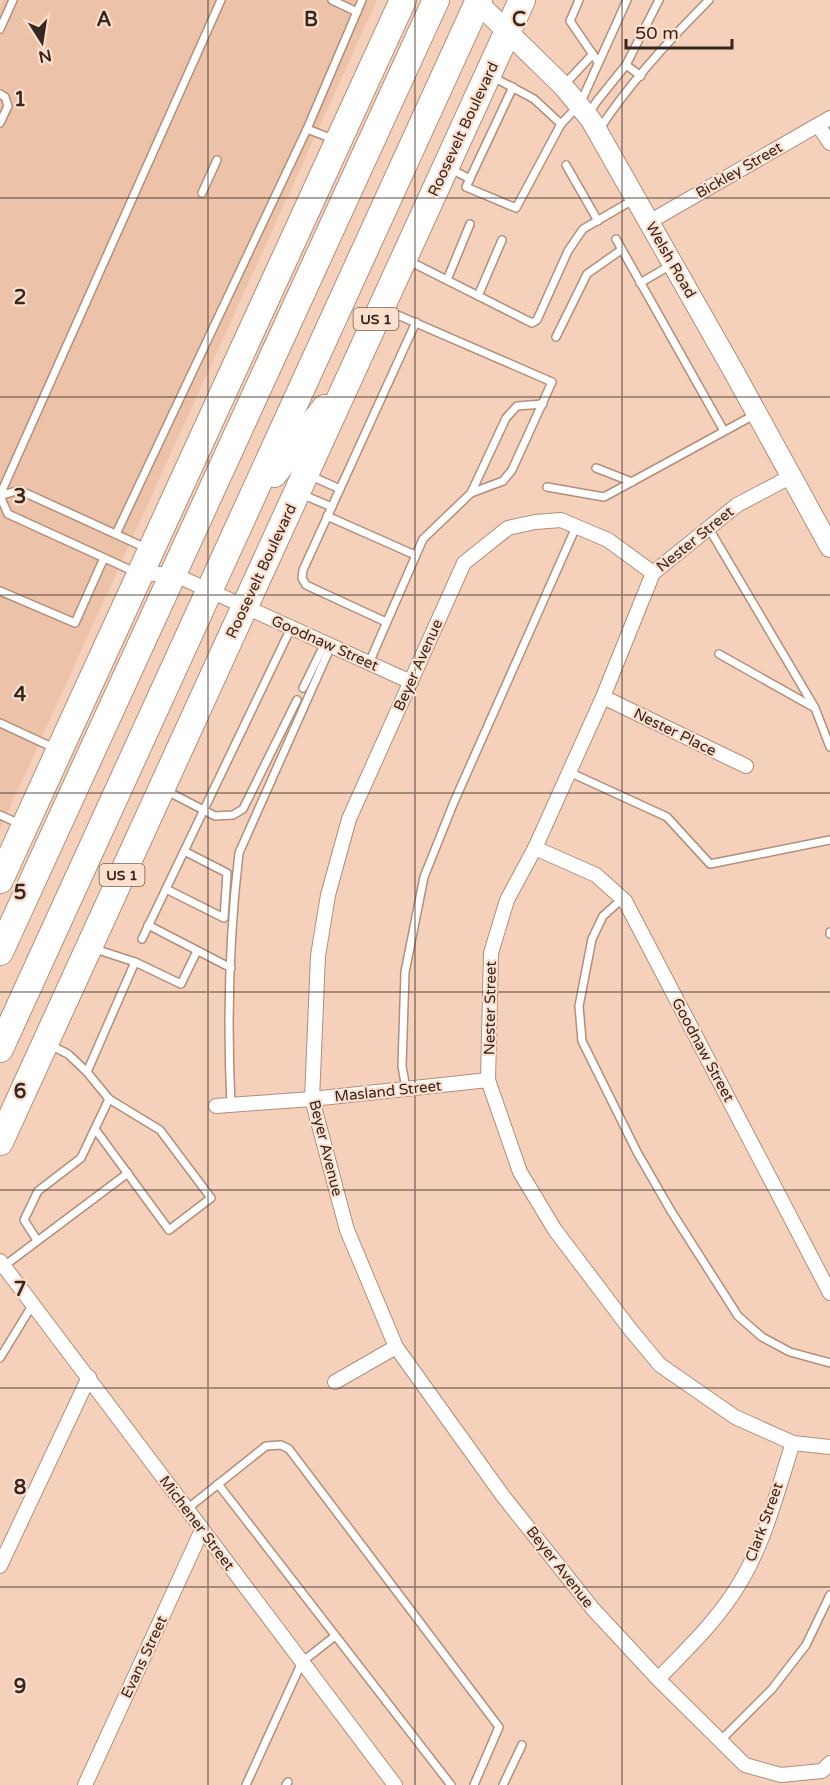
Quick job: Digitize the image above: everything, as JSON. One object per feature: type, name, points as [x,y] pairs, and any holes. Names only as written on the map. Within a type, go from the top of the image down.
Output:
[{"type":"highway","points":[[0,880],[402,0]]},
{"type":"highway","points":[[0,952],[436,0]]},
{"type":"highway","name":"Roosevelt Boulevard","points":[[0,1142],[522,0]]},
{"type":"highway","name":"US 1","points":[[0,1049],[477,1]]},
{"type":"highway","points":[[220,399],[304,289]]},
{"type":"highway","points":[[247,510],[351,373]]},
{"type":"main road","name":"Welsh Road","points":[[477,1],[563,86],[588,117],[673,264],[830,548]]},
{"type":"street","points":[[824,121],[830,143]]},
{"type":"street","name":"Bickley Street","points":[[649,222],[824,121]]},
{"type":"street","name":"Nester Street","points":[[790,477],[737,505],[653,573],[603,697],[536,848],[507,900],[491,952],[488,1080],[520,1172],[555,1230],[660,1365],[735,1418],[793,1443],[830,1447]]},
{"type":"street","name":"Beyer Avenue","points":[[653,573],[608,540],[561,520],[535,522],[508,528],[464,563],[349,819],[328,895],[318,956],[312,1099],[347,1230],[396,1347],[503,1496],[593,1609],[658,1679],[745,1765],[781,1775],[824,1767]]},
{"type":"street","name":"Goodnaw Street","points":[[151,550],[173,574],[411,682]]},
{"type":"street","name":"Goodnaw Street","points":[[140,574],[173,574]]},
{"type":"street","name":"Nester Place","points":[[603,697],[746,766]]},
{"type":"street","name":"Goodnaw Street","points":[[536,848],[596,875],[622,899],[830,1293]]},
{"type":"street","name":"Masland Street","points":[[216,1106],[312,1099],[488,1080]]},
{"type":"street","name":"Michener Street","points":[[2,1263],[395,1785]]},
{"type":"street","points":[[334,1382],[396,1347]]},
{"type":"street","points":[[0,1566],[89,1377]]},
{"type":"street","name":"Clark Street","points":[[658,1679],[708,1629],[741,1581],[759,1544],[793,1443]]},
{"type":"street","name":"Evans Street","points":[[86,1785],[202,1530]]},
{"type":"lane","points":[[0,29],[13,0]]},
{"type":"lane","points":[[140,574],[8,514],[0,496],[221,0]]},
{"type":"lane","points":[[332,0],[357,12]]},
{"type":"lane","points":[[116,534],[307,129],[362,0]]},
{"type":"lane","points":[[579,0],[570,21],[598,62]]},
{"type":"lane","points":[[588,117],[598,62],[627,0]]},
{"type":"lane","points":[[588,117],[597,101],[626,65],[659,0]]},
{"type":"lane","points":[[513,87],[466,187],[516,208],[561,124],[588,117],[607,118],[684,25],[709,0]]},
{"type":"lane","points":[[563,86],[592,54]]},
{"type":"lane","points":[[626,65],[641,76]]},
{"type":"lane","points":[[488,74],[534,99],[561,124]]},
{"type":"lane","points":[[0,94],[5,97],[8,106],[0,123]]},
{"type":"lane","points":[[307,129],[338,141]]},
{"type":"lane","points":[[202,193],[217,160]]},
{"type":"lane","points":[[566,165],[598,220]]},
{"type":"lane","points":[[445,166],[470,179]]},
{"type":"lane","points":[[404,258],[532,323],[537,320],[568,251],[583,229],[636,199]]},
{"type":"lane","points":[[447,280],[470,224]]},
{"type":"lane","points":[[616,239],[724,431]]},
{"type":"lane","points":[[478,296],[502,240]]},
{"type":"lane","points":[[556,337],[587,274],[621,250]]},
{"type":"lane","points":[[640,283],[673,264]]},
{"type":"lane","points":[[381,308],[552,382],[512,470],[503,481],[471,493]]},
{"type":"lane","points":[[386,622],[306,585],[302,578],[303,570],[327,516],[416,322]]},
{"type":"lane","points":[[369,663],[423,539],[471,493],[506,417],[517,406],[543,404]]},
{"type":"lane","points":[[547,487],[604,497],[756,413]]},
{"type":"lane","points":[[596,468],[632,482]]},
{"type":"lane","points":[[301,483],[340,489]]},
{"type":"lane","points":[[301,483],[332,507]]},
{"type":"lane","points":[[0,496],[19,490],[151,550]]},
{"type":"lane","points":[[327,516],[416,555]]},
{"type":"lane","points":[[406,1089],[402,1066],[405,972],[424,877],[454,802],[576,526]]},
{"type":"lane","points":[[708,527],[815,708],[830,747]]},
{"type":"lane","points":[[0,591],[75,624],[104,558]]},
{"type":"lane","points":[[141,939],[291,628]]},
{"type":"lane","points":[[303,688],[328,644]]},
{"type":"lane","points":[[231,1105],[228,1040],[235,889],[239,853],[328,644]]},
{"type":"lane","points":[[718,654],[815,708]]},
{"type":"lane","points":[[162,789],[215,816],[233,815],[243,809],[297,700]]},
{"type":"lane","points":[[0,723],[59,751]]},
{"type":"lane","points":[[569,772],[667,817],[710,864],[830,840]]},
{"type":"lane","points":[[0,815],[25,826]]},
{"type":"lane","points":[[166,889],[224,918],[227,873],[184,851]]},
{"type":"lane","points":[[622,899],[603,916],[592,939],[579,1006],[582,1041],[637,1152],[671,1211],[738,1316],[762,1337],[790,1352],[830,1363]]},
{"type":"lane","points":[[148,925],[231,968]]},
{"type":"lane","points":[[89,947],[135,962],[181,984],[197,951]]},
{"type":"lane","points":[[87,1072],[135,962]]},
{"type":"lane","points":[[45,1042],[68,1054],[87,1072],[109,1099],[160,1130],[211,1198],[170,1230],[95,1129]]},
{"type":"lane","points":[[37,1240],[24,1220],[38,1191],[81,1158],[109,1099]]},
{"type":"lane","points":[[2,1263],[128,1173]]},
{"type":"lane","points":[[0,1358],[33,1304]]},
{"type":"lane","points":[[187,1509],[266,1446],[281,1444],[289,1449],[499,1727],[474,1785]]},
{"type":"lane","points":[[218,1484],[451,1785]]},
{"type":"lane","points":[[720,1741],[772,1689],[806,1646],[830,1595]]},
{"type":"lane","points":[[246,1785],[302,1662],[336,1636]]},
{"type":"lane","points":[[503,1785],[522,1745]]},
{"type":"shaded area","points":[[3,0],[377,0],[0,829],[0,7]]}]
